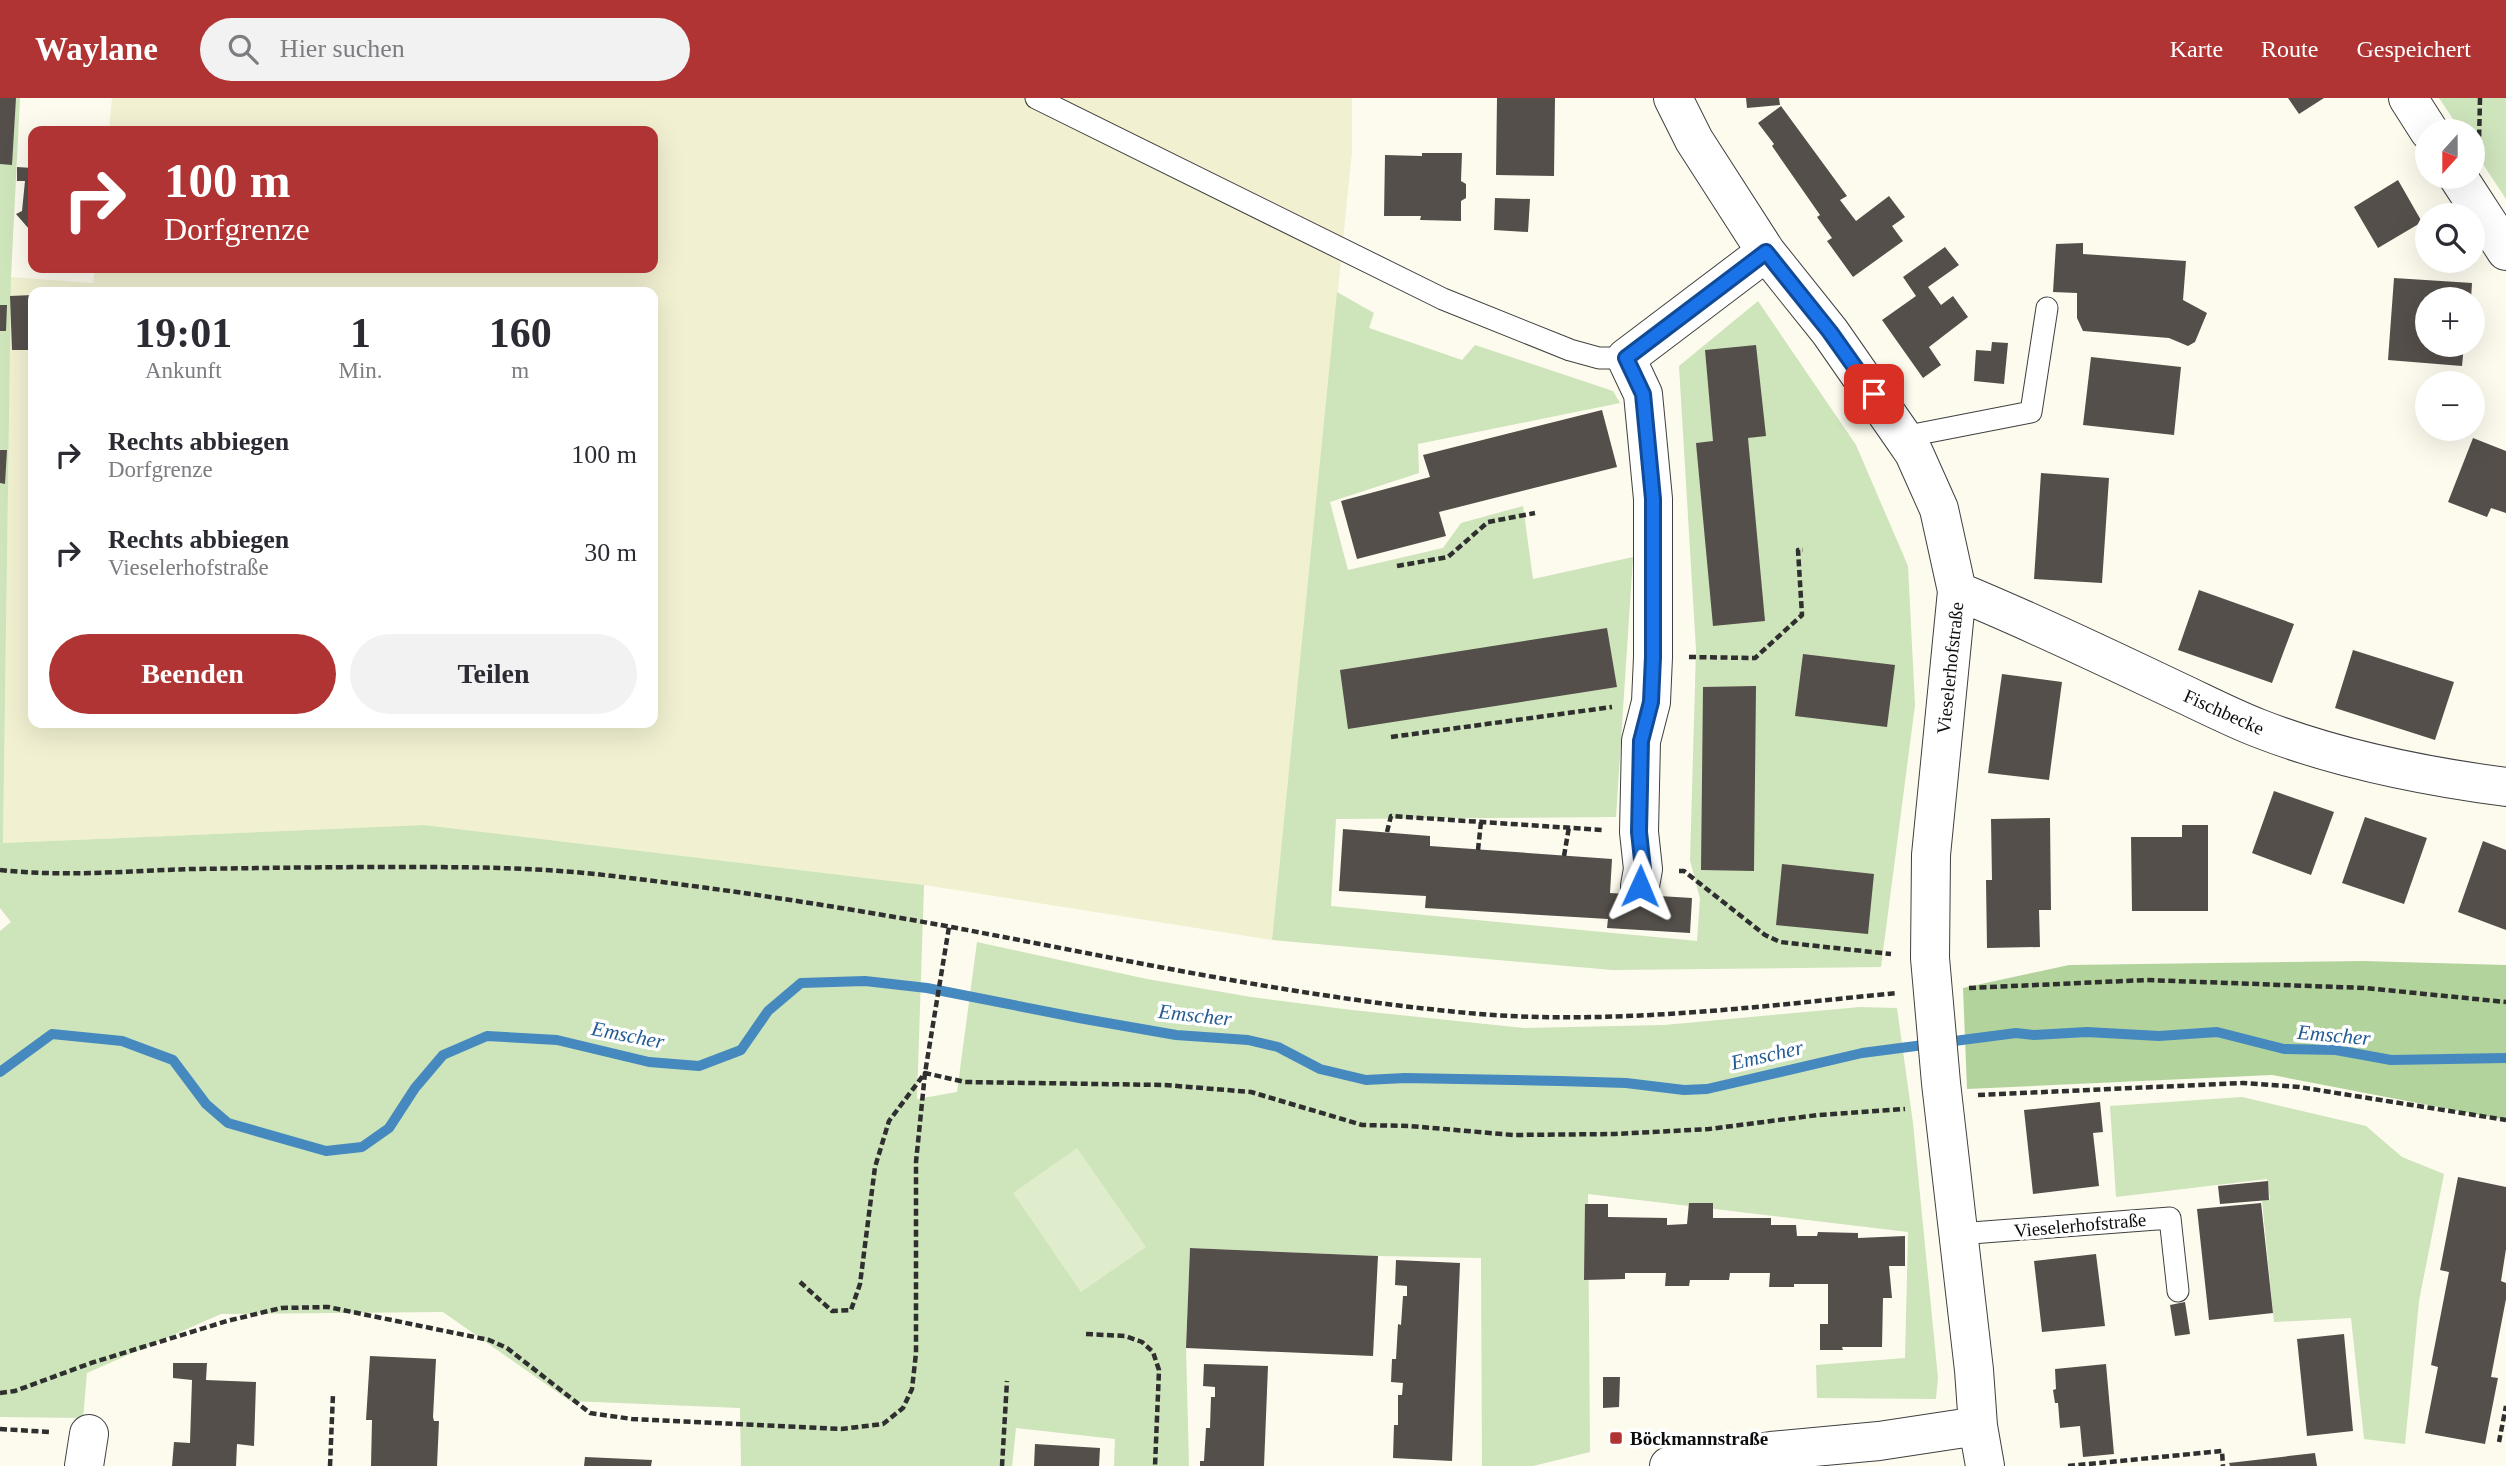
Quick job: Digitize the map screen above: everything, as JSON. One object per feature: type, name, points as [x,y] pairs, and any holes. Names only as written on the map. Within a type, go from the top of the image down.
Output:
[{"type":"street","name":"Vieselerhofstraße","points":[[1673,98],[1694,140],[1766,252],[1830,332],[1914,453],[1939,509],[1957,591],[1931,855],[1932,984],[1978,1426],[1985,1466]]},
{"type":"street","points":[[2408,98],[2421,119]]},
{"type":"street","points":[[2481,189],[2506,251]]},
{"type":"street","points":[[1642,878],[1639,832],[1641,741],[1651,702],[1653,499],[1643,394],[1626,358],[1766,252]]},
{"type":"street","name":"Fischbecke","points":[[1957,591],[2257,728],[2381,765],[2446,779],[2506,787]]},
{"type":"street","points":[[1669,1466],[1771,1451],[1879,1441],[1978,1426]]},
{"type":"lane","points":[[1036,98],[1443,299],[1570,350],[1599,358],[1626,358]]},
{"type":"lane","points":[[1903,437],[2031,412],[2047,308]]},
{"type":"lane","name":"Vieselerhofstraße","points":[[1958,1234],[2171,1218],[2178,1291]]},
{"type":"path","points":[[2480,98],[2480,119]]},
{"type":"path","points":[[1397,566],[1448,556],[1488,522],[1535,513]]},
{"type":"path","points":[[1653,657],[1755,657],[1802,615],[1798,550],[1802,550]]},
{"type":"path","points":[[1391,737],[1651,702]]},
{"type":"path","points":[[1387,832],[1391,816],[1639,832]]},
{"type":"path","points":[[1478,850],[1481,822]]},
{"type":"path","points":[[1564,856],[1569,827]]},
{"type":"path","points":[[0,870],[35,874],[195,869],[464,867],[586,873],[722,889],[949,927],[1105,958],[1268,986],[1458,1012],[1542,1017],[1686,1013],[1932,984],[2147,980],[2365,988],[2506,1002]]},
{"type":"path","points":[[1642,878],[1684,871],[1765,935],[1780,942],[1932,984]]},
{"type":"path","points":[[0,1393],[15,1391],[91,1363],[227,1321],[281,1308],[328,1307],[489,1340],[506,1348],[590,1413],[632,1419],[841,1429],[883,1424],[902,1408],[912,1389],[916,1353],[915,1162],[925,1073],[949,927]]},
{"type":"path","points":[[925,1073],[965,1082],[1165,1085],[1251,1092],[1362,1125],[1410,1126],[1513,1135],[1615,1134],[1709,1129],[1942,1096],[2243,1083],[2299,1087],[2506,1120]]},
{"type":"path","points":[[800,1282],[832,1311],[850,1310],[860,1284],[875,1167],[889,1121],[925,1073]]},
{"type":"path","points":[[1086,1334],[1125,1336],[1142,1342],[1153,1352],[1159,1370],[1156,1466]]},
{"type":"path","points":[[1002,1466],[1007,1381]]},
{"type":"path","points":[[330,1466],[333,1394]]},
{"type":"path","points":[[2499,1442],[2506,1406]]},
{"type":"path","points":[[0,1429],[87,1450]]},
{"type":"path","points":[[2068,1466],[2222,1451],[2223,1466]]},
{"type":"green space","points":[[0,98],[20,98],[11,277],[3,843],[424,825],[924,885],[917,1099],[957,1092],[977,942],[1147,979],[1251,997],[1524,1028],[1664,1025],[1860,1007],[1897,1008],[1913,1123],[1938,1378],[1936,1399],[1817,1398],[1816,1365],[1905,1358],[1908,1232],[1588,1194],[1590,1452],[1533,1466],[1482,1466],[1481,1258],[1190,1248],[1186,1348],[1189,1466],[1114,1466],[1115,1439],[1016,1428],[1012,1466],[741,1466],[740,1408],[570,1401],[443,1312],[221,1314],[87,1373],[83,1418],[0,1417],[0,931],[11,922],[0,908]]},
{"type":"green space","points":[[112,98],[1352,98],[1352,152],[1272,940],[924,885],[424,825],[3,843],[11,277],[93,283],[94,273],[658,273],[658,126],[109,126]]},
{"type":"green space","points":[[2439,98],[2506,98],[2506,199],[2485,167],[2485,119],[2453,119]]},
{"type":"green space","points":[[1337,292],[1374,313],[1369,328],[1462,360],[1475,345],[1613,391],[1620,403],[1418,444],[1419,473],[1330,502],[1348,570],[1443,548],[1461,523],[1523,506],[1533,579],[1633,557],[1616,817],[1336,819],[1331,906],[1697,941],[1700,899],[1690,860],[1696,650],[1679,366],[1758,301],[1856,445],[1908,566],[1915,705],[1881,967],[1612,970],[1272,940]]},
{"type":"green space","points":[[2363,961],[2506,965],[2506,1120],[2272,1075],[1967,1089],[1963,988],[2069,965]]},
{"type":"green space","points":[[2242,1097],[2366,1126],[2402,1157],[2444,1174],[2419,1301],[2405,1444],[2364,1439],[2351,1318],[2274,1322],[2262,1201],[2270,1199],[2267,1179],[2116,1197],[2110,1106]]},
{"type":"green space","points":[[1077,1148],[1146,1247],[1081,1292],[1013,1193]]},
{"type":"building","points":[[0,98],[16,98],[12,165],[0,164]]},
{"type":"building","points":[[1497,98],[1555,98],[1554,176],[1496,175]]},
{"type":"building","points":[[1746,98],[1779,98],[1780,105],[1747,108]]},
{"type":"building","points":[[2288,98],[2324,98],[2299,114]]},
{"type":"building","points":[[1781,106],[1847,196],[1840,200],[1856,221],[1889,196],[1905,217],[1892,226],[1903,241],[1853,277],[1827,241],[1832,238],[1817,217],[1820,215],[1758,123]]},
{"type":"building","points":[[1422,153],[1462,153],[1461,181],[1466,184],[1466,198],[1461,201],[1461,221],[1420,220],[1421,216],[1384,216],[1385,155],[1422,156]]},
{"type":"building","points":[[17,167],[28,168],[28,228],[16,214],[22,211],[25,181],[17,181]]},
{"type":"building","points":[[2398,180],[2415,210],[2415,226],[2378,248],[2354,207]]},
{"type":"building","points":[[1495,198],[1530,199],[1528,232],[1494,230]]},
{"type":"building","points":[[2083,243],[2083,254],[2186,261],[2183,300],[2207,313],[2195,342],[2188,346],[2169,338],[2083,331],[2077,318],[2077,293],[2053,292],[2056,244]]},
{"type":"building","points":[[1945,247],[1959,265],[1928,287],[1941,305],[1953,296],[1968,317],[1929,347],[1941,365],[1923,378],[1882,320],[1916,296],[1903,277]]},
{"type":"building","points":[[2394,278],[2472,283],[2472,287],[2415,287],[2415,357],[2463,357],[2462,366],[2388,360]]},
{"type":"building","points":[[28,295],[28,350],[12,350],[10,296]]},
{"type":"building","points":[[0,305],[7,305],[6,331],[0,331]]},
{"type":"building","points":[[1992,342],[2008,343],[2004,384],[1974,381],[1976,350],[1991,351]]},
{"type":"building","points":[[1756,345],[1766,436],[1748,438],[1765,621],[1713,626],[1696,443],[1713,441],[1705,350]]},
{"type":"building","points":[[2091,357],[2181,367],[2174,435],[2083,425]]},
{"type":"building","points":[[1602,410],[1617,467],[1439,512],[1446,536],[1357,559],[1341,501],[1430,477],[1423,455]]},
{"type":"building","points":[[2472,441],[2481,441],[2506,451],[2506,513],[2491,508],[2487,517],[2448,502]]},
{"type":"building","points":[[0,450],[7,450],[5,484],[0,483]]},
{"type":"building","points":[[2041,473],[2109,478],[2102,583],[2034,579]]},
{"type":"building","points":[[2199,590],[2294,624],[2272,683],[2178,650]]},
{"type":"building","points":[[1607,628],[1617,687],[1348,729],[1340,670]]},
{"type":"building","points":[[2353,650],[2454,682],[2435,740],[2335,708]]},
{"type":"building","points":[[1803,654],[1895,665],[1887,727],[1795,716]]},
{"type":"building","points":[[2002,674],[2062,682],[2049,780],[1988,773]]},
{"type":"building","points":[[1756,686],[1754,871],[1701,870],[1703,687]]},
{"type":"building","points":[[2274,791],[2334,812],[2311,875],[2252,853]]},
{"type":"building","points":[[2365,817],[2427,838],[2404,904],[2342,883]]},
{"type":"building","points":[[2050,818],[2051,910],[2039,910],[2040,947],[1987,948],[1986,880],[1992,880],[1991,819]]},
{"type":"building","points":[[2182,825],[2208,825],[2208,911],[2132,911],[2131,837],[2182,837]]},
{"type":"building","points":[[1343,829],[1430,836],[1430,846],[1612,859],[1610,893],[1692,898],[1690,933],[1607,928],[1608,919],[1425,908],[1426,896],[1339,891]]},
{"type":"building","points":[[2483,841],[2506,850],[2506,930],[2458,912]]},
{"type":"building","points":[[1782,864],[1874,874],[1868,934],[1776,925]]},
{"type":"building","points":[[2100,1102],[2103,1132],[2093,1133],[2099,1186],[2033,1194],[2024,1110]]},
{"type":"building","points":[[2458,1177],[2506,1187],[2506,1249],[2501,1281],[2506,1283],[2506,1299],[2491,1377],[2498,1378],[2485,1444],[2425,1433],[2438,1367],[2431,1365],[2449,1272],[2440,1270]]},
{"type":"building","points":[[2268,1181],[2269,1200],[2220,1204],[2218,1186]]},
{"type":"building","points":[[1689,1203],[1713,1203],[1713,1218],[1771,1218],[1771,1225],[1796,1225],[1797,1236],[1817,1236],[1818,1232],[1858,1233],[1858,1238],[1905,1236],[1905,1266],[1889,1266],[1892,1298],[1883,1298],[1882,1347],[1820,1350],[1820,1324],[1828,1324],[1828,1284],[1769,1287],[1770,1273],[1730,1273],[1729,1280],[1690,1280],[1689,1286],[1665,1286],[1666,1273],[1625,1273],[1625,1279],[1584,1280],[1585,1204],[1608,1204],[1608,1217],[1667,1218],[1667,1225],[1687,1224]]},
{"type":"building","points":[[2261,1203],[2273,1313],[2209,1320],[2197,1209]]},
{"type":"building","points":[[1190,1248],[1378,1256],[1373,1356],[1186,1348]]},
{"type":"building","points":[[2096,1254],[2105,1326],[2042,1332],[2034,1261]]},
{"type":"building","points":[[1396,1260],[1460,1263],[1452,1461],[1393,1458],[1394,1425],[1398,1425],[1398,1395],[1402,1395],[1403,1383],[1391,1382],[1392,1359],[1396,1359],[1403,1296],[1407,1296],[1407,1286],[1395,1285]]},
{"type":"building","points":[[2185,1302],[2190,1334],[2175,1336],[2170,1305]]},
{"type":"building","points":[[2344,1334],[2353,1431],[2307,1436],[2297,1339]]},
{"type":"building","points":[[370,1356],[436,1359],[433,1417],[434,1421],[439,1421],[437,1466],[371,1466],[372,1420],[366,1420]]},
{"type":"building","points":[[173,1363],[207,1363],[206,1380],[256,1382],[254,1446],[237,1444],[236,1466],[172,1466],[174,1442],[190,1443],[192,1380],[173,1378]]},
{"type":"building","points":[[1204,1364],[1268,1366],[1264,1466],[1200,1466],[1200,1461],[1204,1461],[1206,1428],[1210,1428],[1211,1397],[1215,1397],[1215,1387],[1203,1386]]},
{"type":"building","points":[[2106,1364],[2114,1454],[2083,1457],[2080,1426],[2060,1428],[2058,1403],[2055,1403],[2053,1390],[2056,1389],[2055,1369]]},
{"type":"building","points":[[1603,1377],[1620,1377],[1619,1407],[1603,1408]]},
{"type":"building","points":[[1035,1444],[1100,1448],[1099,1466],[1034,1466]]},
{"type":"building","points":[[2315,1453],[2317,1466],[2230,1466],[2229,1463]]},
{"type":"building","points":[[585,1457],[652,1460],[651,1466],[584,1466]]},
{"type":"waterway","name":"Emscher","points":[[0,1072],[52,1034],[122,1041],[173,1060],[206,1104],[228,1123],[326,1151],[362,1147],[389,1128],[415,1088],[443,1055],[487,1036],[557,1040],[649,1062],[699,1066],[741,1050],[768,1011],[801,983],[865,981],[927,988],[1176,1035],[1248,1040],[1278,1047],[1320,1069],[1366,1080],[1405,1078],[1560,1081],[1626,1083],[1684,1090],[1707,1089],[1862,1053],[2016,1033],[2034,1035],[2087,1032],[2159,1036],[2217,1032],[2284,1049],[2336,1050],[2391,1060],[2506,1058]]},
{"type":"place","name":"Böckmannstraße","points":[[1616,1438]]},
{"type":"route","points":[[1640,886],[1643,869],[1639,832],[1641,741],[1651,702],[1653,657],[1653,499],[1643,394],[1626,358],[1766,252],[1830,332],[1874,394]]}]
